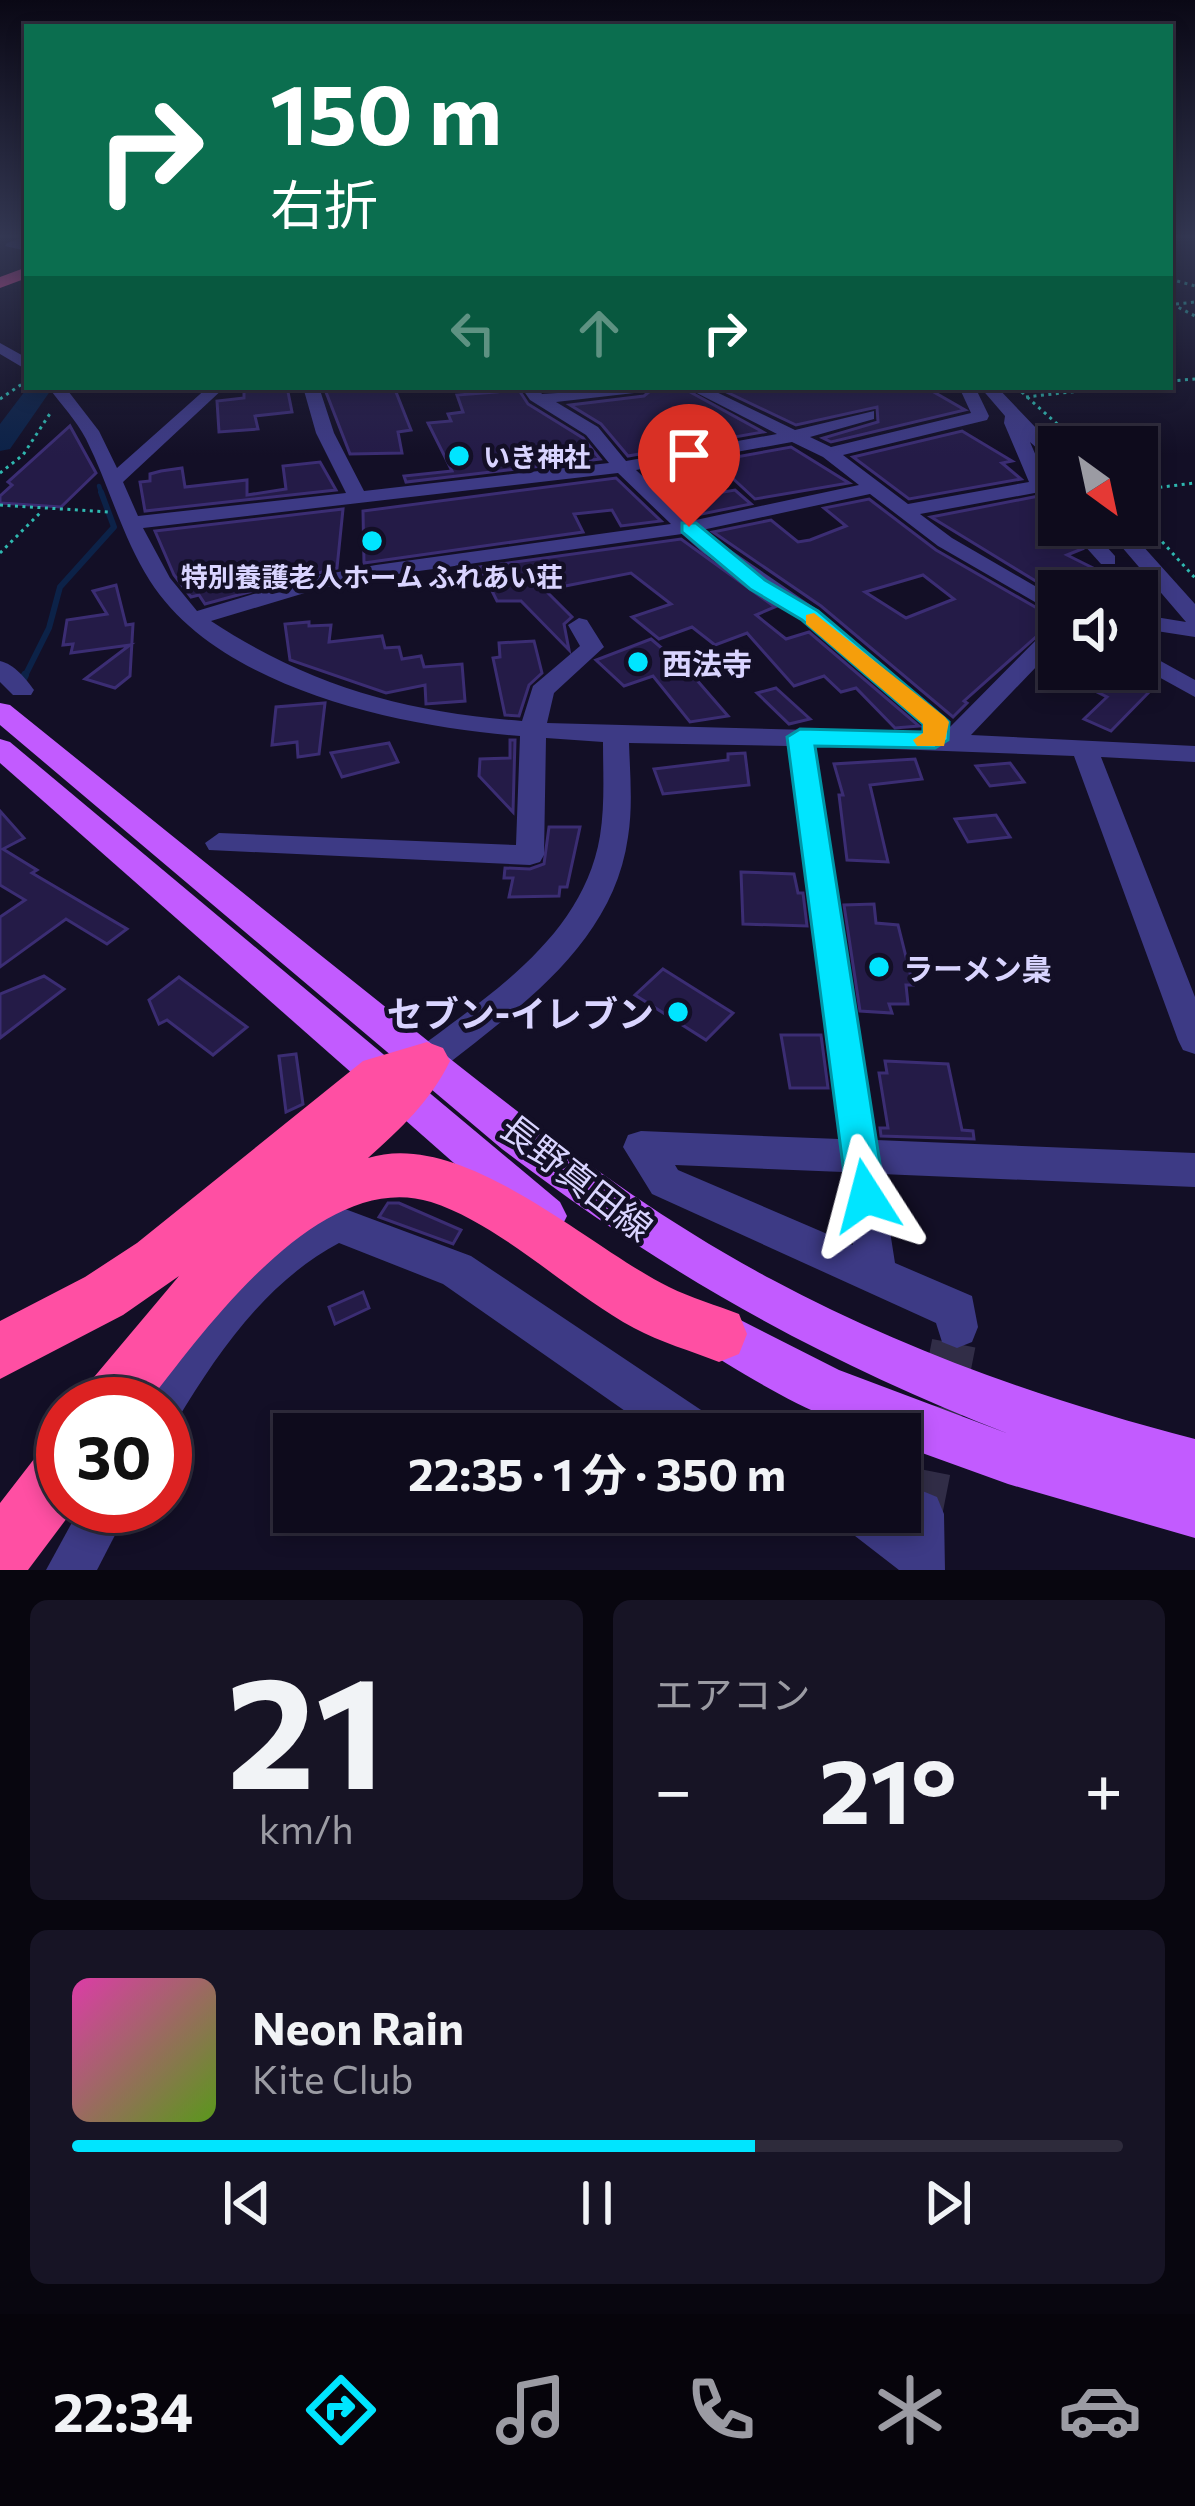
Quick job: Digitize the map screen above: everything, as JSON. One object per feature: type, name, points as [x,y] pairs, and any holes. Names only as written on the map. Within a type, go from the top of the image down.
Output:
[{"type":"highway","points":[[132,1377],[212,1276],[404,1077]]},
{"type":"highway","points":[[0,1351],[104,1296],[156,1261],[404,1077]]},
{"type":"highway","points":[[212,1276],[266,1232],[322,1196],[377,1178],[430,1178],[480,1200],[654,1309],[719,1334]]},
{"type":"highway","points":[[0,1555],[36,1508]]},
{"type":"main road","name":"長野真田線","points":[[11,701],[556,1225],[719,1334],[926,1429],[1045,1472],[1195,1512]]},
{"type":"main road","name":"長野真田線","points":[[0,748],[404,1077],[665,1244],[826,1332],[932,1381],[1045,1424],[1195,1464]]},
{"type":"street","points":[[114,480],[215,390]]},
{"type":"street","points":[[312,390],[325,433],[357,496]]},
{"type":"street","points":[[535,393],[590,390]]},
{"type":"street","points":[[699,390],[829,453],[945,542],[1038,597]]},
{"type":"street","points":[[829,453],[981,416],[969,390]]},
{"type":"street","points":[[991,390],[1038,440]]},
{"type":"street","points":[[535,393],[592,431],[622,467],[757,585],[810,616],[936,722],[943,741]]},
{"type":"street","points":[[54,395],[86,422],[166,590],[193,619],[268,666],[346,695],[456,720],[616,735],[943,741],[1195,754]]},
{"type":"street","points":[[1014,414],[1012,423],[1038,482]]},
{"type":"street","points":[[129,516],[622,467],[790,437],[868,415]]},
{"type":"street","points":[[903,511],[1038,486]]},
{"type":"street","points":[[193,619],[314,583],[376,571],[689,527],[876,487]]},
{"type":"street","points":[[1095,546],[1108,560]]},
{"type":"street","points":[[1132,546],[1195,618]]},
{"type":"street","points":[[1158,624],[1195,630]]},
{"type":"street","points":[[220,843],[530,855],[532,728],[542,692],[592,647],[579,625]]},
{"type":"street","points":[[943,741],[1038,650]]},
{"type":"street","points":[[0,668],[11,701]]},
{"type":"street","points":[[1158,668],[1195,690]]},
{"type":"street","points":[[404,1077],[556,955],[597,897],[614,836],[616,735]]},
{"type":"street","points":[[800,737],[877,1275]]},
{"type":"street","points":[[1084,748],[1195,1040]]},
{"type":"street","points":[[957,1327],[957,1311],[664,1182],[641,1147],[1195,1170]]},
{"type":"street","points":[[178,1377],[255,1279],[302,1240],[337,1224],[457,1270],[666,1413]]},
{"type":"street","points":[[70,1570],[91,1533]]},
{"type":"path","points":[[1019,390],[1059,426]]},
{"type":"path","points":[[1026,397],[1089,390]]},
{"type":"path","points":[[0,473],[23,455],[54,395]]},
{"type":"path","points":[[1158,487],[1195,483]]},
{"type":"path","points":[[0,505],[129,516]]},
{"type":"path","points":[[0,554],[44,509]]},
{"type":"path","points":[[1158,537],[1195,578]]},
{"type":"building","points":[[244,390],[288,390],[292,412],[255,416],[258,429],[219,432],[217,401],[244,398]]},
{"type":"building","points":[[325,390],[395,390],[411,430],[398,432],[402,453],[350,454]]},
{"type":"building","points":[[519,390],[528,404],[583,438],[600,459],[406,482],[404,476],[452,471],[428,423],[451,421],[448,414],[463,412],[457,395]]},
{"type":"building","points":[[651,390],[686,390],[763,432],[628,456],[601,424],[570,405],[644,396]]},
{"type":"building","points":[[722,390],[930,390],[965,410],[831,442],[823,438],[878,422],[877,407],[796,425]]},
{"type":"building","points":[[70,426],[96,473],[61,507],[0,503],[0,496],[12,485],[8,482]]},
{"type":"building","points":[[962,431],[1012,461],[1002,463],[1021,479],[909,499],[853,457]]},
{"type":"building","points":[[791,447],[849,483],[755,499],[714,461]]},
{"type":"building","points":[[320,462],[336,490],[145,511],[140,482],[150,481],[150,474],[182,468],[185,487],[247,480],[247,495],[286,489],[283,466]]},
{"type":"building","points":[[646,473],[660,481],[675,500],[735,490],[751,504],[692,516]]},
{"type":"building","points":[[616,478],[661,521],[621,526],[612,510],[574,514],[583,532],[364,563],[363,511]]},
{"type":"building","points":[[1038,496],[1038,546],[1078,546],[1082,549],[1067,555],[1097,570],[1038,570],[1038,582],[931,517]]},
{"type":"building","points":[[869,499],[936,550],[1038,609],[1038,635],[964,701],[967,703],[953,717],[821,606],[713,532],[771,520],[798,542],[846,526],[824,508]],"holes":[[[923,575],[954,599],[906,618],[865,592]]]},
{"type":"building","points":[[343,509],[337,568],[205,604],[199,595],[191,597],[174,575],[155,531]]},
{"type":"building","points":[[681,539],[775,607],[756,615],[786,639],[809,632],[919,726],[895,728],[856,688],[841,692],[824,676],[794,686],[747,633],[715,645],[692,627],[659,639],[632,617],[671,604],[631,573],[545,590],[572,617],[564,624],[569,650],[521,601],[497,601],[480,567]]},
{"type":"building","points":[[116,585],[126,625],[133,624],[130,676],[115,688],[85,679],[130,645],[71,653],[73,644],[63,645],[67,620],[107,614],[93,591]]},
{"type":"building","points":[[309,622],[309,626],[331,625],[329,642],[382,636],[385,648],[399,647],[402,659],[421,656],[424,667],[462,664],[465,701],[426,704],[425,685],[386,693],[290,660],[285,624]]},
{"type":"building","points":[[651,639],[689,671],[728,716],[690,722],[653,676],[624,686],[596,660]]},
{"type":"building","points":[[534,641],[542,673],[529,685],[519,716],[505,715],[493,658],[500,657],[499,643]]},
{"type":"building","points":[[776,688],[810,719],[789,724],[757,693]]},
{"type":"building","points":[[1093,690],[1151,690],[1111,731],[1084,719],[1107,697]]},
{"type":"building","points":[[325,703],[319,754],[298,757],[297,742],[272,745],[276,707]]},
{"type":"building","points":[[510,740],[515,740],[513,812],[479,776],[480,759],[510,758]]},
{"type":"building","points":[[389,743],[398,762],[342,777],[331,753]]},
{"type":"building","points":[[745,753],[749,785],[663,794],[654,769],[728,760],[728,754]]},
{"type":"building","points":[[915,759],[922,779],[870,785],[888,862],[847,860],[839,795],[843,795],[834,764]]},
{"type":"building","points":[[1010,763],[1024,782],[990,786],[976,766]]},
{"type":"building","points":[[0,811],[24,838],[3,849],[37,870],[32,873],[127,929],[107,944],[66,919],[0,967],[0,917],[25,900],[0,885]]},
{"type":"building","points":[[996,815],[1010,837],[968,842],[955,819]]},
{"type":"building","points":[[549,827],[580,827],[567,887],[560,887],[559,896],[509,897],[513,878],[504,878],[505,868],[544,864]]},
{"type":"building","points":[[741,872],[794,874],[798,893],[803,893],[807,926],[743,924]]},
{"type":"building","points":[[874,904],[876,923],[898,925],[913,985],[906,985],[908,1004],[889,1004],[892,1013],[860,1011],[844,905]]},
{"type":"building","points":[[663,969],[733,1013],[706,1040],[635,995]]},
{"type":"building","points":[[44,976],[64,989],[0,1038],[0,994]]},
{"type":"building","points":[[179,977],[247,1027],[213,1055],[167,1020],[159,1024],[149,1000]]},
{"type":"building","points":[[781,1035],[821,1035],[828,1088],[790,1088]]},
{"type":"building","points":[[296,1054],[303,1104],[286,1112],[279,1056]]},
{"type":"building","points":[[885,1061],[948,1064],[962,1130],[973,1131],[974,1139],[881,1136],[880,1128],[888,1128],[879,1073],[887,1073]]},
{"type":"building","points":[[388,1203],[399,1203],[461,1230],[453,1244],[379,1217]]},
{"type":"building","points":[[363,1292],[369,1308],[335,1324],[329,1307]]},
{"type":"waterway","points":[[0,443],[39,390]]},
{"type":"waterway","points":[[99,486],[101,492]]},
{"type":"waterway","points":[[24,678],[49,628],[60,587],[114,527],[101,492]]},
{"type":"waterway","points":[[23,679],[25,675]]},
{"type":"tunnel","points":[[921,1509],[957,1327]]},
{"type":"slow traffic","points":[[814,619],[936,722],[935,740],[926,740]]},
{"type":"place","name":"いき神社","points":[[459,456]]},
{"type":"place","name":"特別養護老人ホーム ふれあい荘","points":[[372,541]]},
{"type":"place","name":"西法寺","points":[[638,662]]},
{"type":"place","name":"ラーメン梟","points":[[879,967]]},
{"type":"place","name":"セブン-イレブン","points":[[678,1012]]},
{"type":"route","points":[[689,527],[757,585],[810,616],[936,722],[935,740],[800,737],[866,1196]]}]
